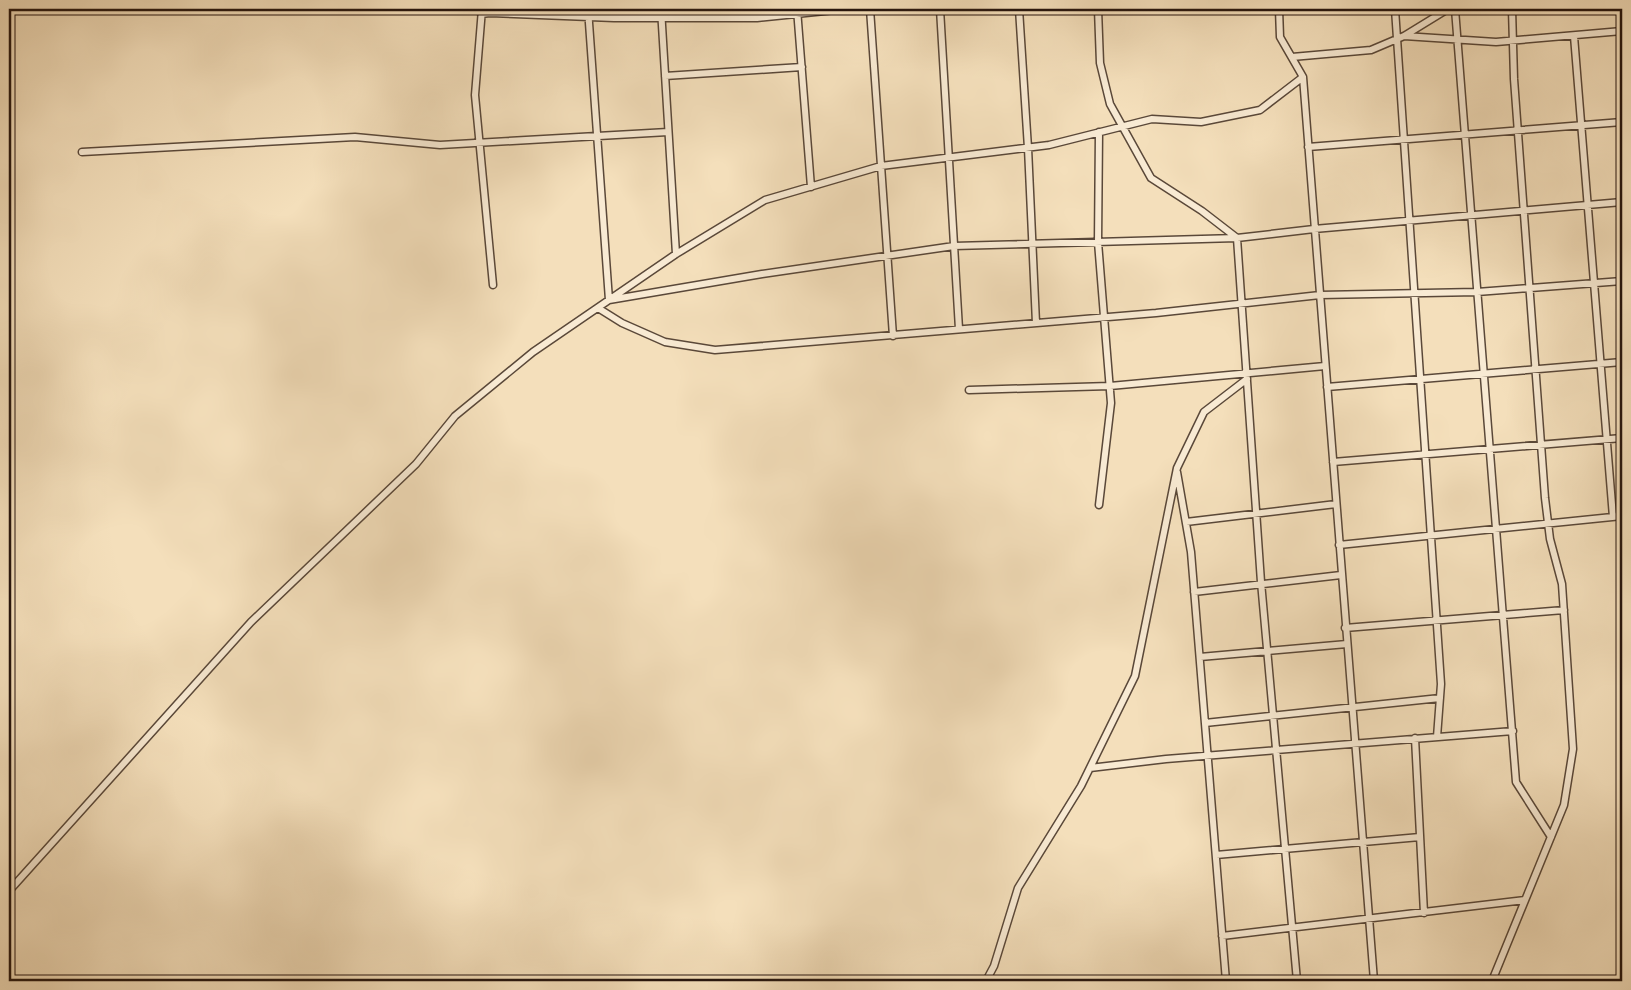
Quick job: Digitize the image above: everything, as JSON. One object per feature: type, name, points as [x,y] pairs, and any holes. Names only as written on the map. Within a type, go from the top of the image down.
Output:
[{"type":"street","points":[[588,9],[609,300]]},
{"type":"street","points":[[661,9],[676,254]]},
{"type":"street","points":[[493,285],[481,142],[475,95],[481,11],[588,17],[758,18],[798,11],[845,9]]},
{"type":"street","points":[[870,9],[893,336]]},
{"type":"street","points":[[940,9],[959,329]]},
{"type":"street","points":[[1019,9],[1036,323]]},
{"type":"street","points":[[1098,9],[1100,62],[1110,104],[1151,178],[1202,210],[1237,238],[1256,514],[1296,981]]},
{"type":"street","points":[[1279,9],[1280,37],[1303,77],[1374,981]]},
{"type":"street","points":[[1396,9],[1401,38],[1404,140],[1437,620],[1440,698],[1437,736]]},
{"type":"street","points":[[1292,58],[1371,50],[1401,38],[1448,9]]},
{"type":"street","points":[[1455,9],[1479,291],[1502,615],[1514,731],[1516,782],[1551,837]]},
{"type":"street","points":[[1492,981],[1564,805],[1573,749],[1562,584],[1550,539],[1541,445],[1518,130],[1512,9]]},
{"type":"street","points":[[798,11],[811,187]]},
{"type":"street","points":[[1401,38],[1513,41],[1622,31]]},
{"type":"street","points":[[1574,36],[1613,517]]},
{"type":"street","points":[[665,76],[802,67]]},
{"type":"street","points":[[9,891],[251,622],[416,464],[455,416],[533,352],[676,254],[765,200],[881,166],[1049,145],[1152,119],[1201,122],[1260,110],[1303,77]]},
{"type":"street","points":[[1308,147],[1622,122]]},
{"type":"street","points":[[82,152],[355,137],[440,145],[668,132]]},
{"type":"street","points":[[1099,132],[1098,242],[1111,402],[1099,505]]},
{"type":"street","points":[[609,300],[954,246],[1237,238],[1410,220],[1622,202]]},
{"type":"street","points":[[598,308],[622,323],[665,342],[715,350],[1105,318],[1320,295],[1479,291],[1622,281]]},
{"type":"street","points":[[1327,386],[1622,362]]},
{"type":"street","points":[[969,390],[1110,386],[1247,376],[1325,366]]},
{"type":"street","points":[[986,981],[994,966],[1018,888],[1090,768],[1135,676],[1177,468],[1204,412],[1247,376]]},
{"type":"street","points":[[1333,462],[1622,438]]},
{"type":"street","points":[[1177,468],[1186,522],[1194,592],[1226,981]]},
{"type":"street","points":[[1186,522],[1336,504]]},
{"type":"street","points":[[1339,546],[1622,516]]},
{"type":"street","points":[[1194,592],[1341,575]]},
{"type":"street","points":[[1345,628],[1564,610]]},
{"type":"street","points":[[1200,657],[1347,644]]},
{"type":"street","points":[[1205,723],[1440,698]]},
{"type":"street","points":[[1090,768],[1208,755],[1514,731]]},
{"type":"street","points":[[1415,738],[1424,913]]},
{"type":"street","points":[[1216,855],[1420,837]]},
{"type":"street","points":[[1222,936],[1525,900]]}]
